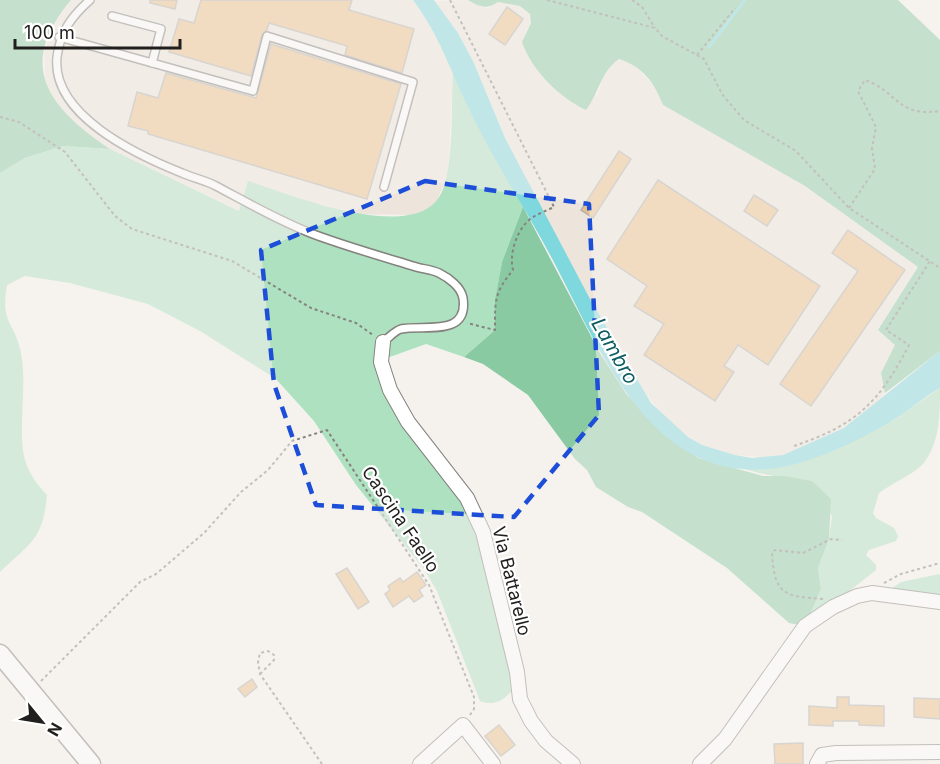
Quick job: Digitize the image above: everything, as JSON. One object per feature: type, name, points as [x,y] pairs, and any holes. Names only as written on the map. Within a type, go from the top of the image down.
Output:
[{"type":"street","name":"Via Battarello","points":[[382,341],[381,362],[390,390],[408,422],[467,498],[483,531],[517,672],[520,699],[531,721],[546,741],[573,764]]},
{"type":"street","points":[[700,764],[725,739],[805,626],[837,605],[862,595],[885,593],[940,602]]},
{"type":"street","points":[[0,654],[91,764]]},
{"type":"street","points":[[420,764],[463,725],[493,764]]},
{"type":"street","points":[[819,760],[865,752],[940,752]]},
{"type":"lane","points":[[90,0],[75,14],[59,37],[56,66],[60,82],[72,105],[106,134],[182,173],[214,185],[260,211],[314,235],[439,273],[461,290],[464,300],[459,319],[444,328],[398,330],[382,341]]},
{"type":"lane","points":[[112,16],[161,29],[152,63]]},
{"type":"lane","points":[[59,37],[253,91],[267,36],[413,82],[384,187]]},
{"type":"path","points":[[450,0],[554,207],[529,219],[521,230],[513,251],[513,270],[498,289],[495,300],[495,330],[459,319]]},
{"type":"path","points":[[547,0],[654,28]]},
{"type":"path","points":[[632,0],[642,7],[654,28],[662,36],[704,59],[722,94],[744,120],[795,152],[849,208],[940,268]]},
{"type":"path","points":[[697,55],[735,8]]},
{"type":"path","points":[[849,208],[875,169],[872,148],[876,127],[858,91],[862,81],[878,84],[901,105],[915,111],[940,111]]},
{"type":"path","points":[[0,117],[19,122],[65,152],[115,216],[132,228],[232,261],[311,308],[356,323],[382,341]]},
{"type":"path","points":[[794,446],[835,430],[856,416],[882,392],[909,345],[886,330],[930,261]]},
{"type":"path","name":"Cascina Faello","points":[[31,691],[140,582],[156,574],[204,533],[241,492],[268,470],[292,441],[327,430],[429,585],[474,697],[474,708],[463,725]]},
{"type":"path","points":[[837,605],[823,599],[797,598],[787,594],[775,577],[772,554],[775,550],[803,553],[831,539],[842,540]]},
{"type":"path","points":[[862,595],[901,574],[940,563]]},
{"type":"path","points":[[260,674],[274,660],[274,655],[268,651],[260,653],[258,662],[260,674],[322,764]]},
{"type":"highlighted area","points":[[425,181],[589,204],[599,415],[514,517],[316,505],[274,384],[261,250]]},
{"type":"shaded area","points":[[71,0],[413,0],[437,36],[453,70],[447,177],[436,203],[425,211],[411,215],[356,214],[320,204],[240,211],[110,149],[81,130],[59,108],[46,88],[44,54],[55,20]]},
{"type":"shaded area","points":[[468,0],[481,7],[489,8],[498,2],[520,6],[530,14],[531,23],[525,33],[597,96],[603,77],[612,64],[619,59],[635,65],[657,90],[663,105],[805,186],[918,267],[878,330],[896,345],[881,373],[885,393],[878,401],[844,428],[783,455],[769,458],[735,455],[702,445],[688,437],[663,415],[641,388],[571,267],[505,138],[473,61],[458,33],[435,1]]},
{"type":"green space","points":[[0,0],[71,0],[54,24],[45,45],[43,65],[47,84],[56,101],[70,118],[110,149],[63,146],[25,158],[0,173]]},
{"type":"green space","points":[[468,0],[898,0],[940,40],[940,351],[885,393],[881,373],[895,345],[878,330],[918,267],[805,186],[663,105],[647,76],[627,62],[619,59],[613,64],[586,110],[576,105],[548,82],[532,63],[522,42],[531,23],[530,14],[520,6],[498,2],[483,7]]},
{"type":"green space","points":[[453,70],[469,109],[523,207],[502,262],[495,301],[495,330],[464,357],[426,344],[387,358],[390,390],[467,498],[518,683],[511,692],[497,702],[480,701],[437,591],[424,569],[356,485],[314,421],[276,379],[200,331],[148,304],[70,283],[25,276],[7,285],[5,308],[18,343],[23,365],[23,451],[32,475],[47,495],[42,522],[33,540],[0,572],[0,173],[25,158],[63,146],[110,149],[239,211],[248,181],[322,205],[353,212],[383,216],[409,215],[430,206],[443,189],[447,177]]},
{"type":"green space","points":[[523,207],[601,355],[627,395],[698,458],[763,476],[784,476],[812,481],[831,499],[829,539],[818,568],[821,589],[805,626],[789,623],[727,568],[642,512],[628,507],[596,487],[587,470],[575,459],[528,395],[483,364],[464,357],[495,330],[495,300],[502,262]]},
{"type":"green space","points":[[940,388],[938,428],[929,456],[918,468],[879,493],[873,513],[876,518],[894,528],[898,536],[896,541],[869,550],[866,555],[876,565],[876,570],[805,626],[821,589],[818,568],[829,539],[832,516],[812,481],[769,475],[743,468],[782,467],[839,448],[897,418]]},
{"type":"green space","points":[[940,574],[940,602],[885,593],[901,582]]},
{"type":"water","name":"Lambro","points":[[413,0],[434,0],[458,33],[473,61],[505,138],[590,299],[651,403],[688,437],[702,445],[735,455],[752,458],[783,455],[844,428],[940,351],[940,388],[869,434],[826,454],[783,467],[738,469],[700,458],[668,438],[640,410],[615,377],[479,129],[438,40]]},
{"type":"building","points":[[150,0],[177,0],[175,9],[150,3]]},
{"type":"building","points":[[201,0],[352,0],[349,10],[414,29],[402,73],[345,55],[347,46],[269,23],[262,35],[251,76],[169,52],[179,19],[194,23]]},
{"type":"building","points":[[507,7],[523,19],[505,45],[489,34]]},
{"type":"building","points":[[271,44],[401,84],[367,199],[148,134],[148,131],[128,126],[137,92],[158,98],[166,73],[256,98]]},
{"type":"building","points":[[619,151],[631,159],[593,218],[581,210]]},
{"type":"building","points":[[658,180],[820,286],[768,365],[738,345],[724,366],[734,372],[715,401],[644,355],[664,324],[634,306],[647,286],[607,259]]},
{"type":"building","points":[[754,195],[778,210],[767,226],[744,211]]},
{"type":"building","points":[[848,230],[905,270],[811,406],[780,384],[858,271],[832,253]]},
{"type":"building","points":[[347,568],[369,602],[358,609],[336,574]]},
{"type":"building","points":[[417,572],[426,585],[419,590],[423,596],[414,602],[409,596],[393,607],[385,594],[390,590],[388,586],[400,578],[403,582]]},
{"type":"building","points":[[252,679],[257,687],[245,697],[238,689]]},
{"type":"building","points":[[837,697],[849,697],[849,705],[884,706],[884,726],[859,725],[859,721],[833,721],[833,726],[809,725],[809,706],[837,708]]},
{"type":"building","points":[[914,698],[940,699],[940,719],[914,717]]},
{"type":"building","points":[[499,725],[515,745],[501,756],[485,736]]},
{"type":"building","points":[[803,743],[803,764],[775,764],[774,744]]},
{"type":"waterway","points":[[709,47],[745,0]]}]
